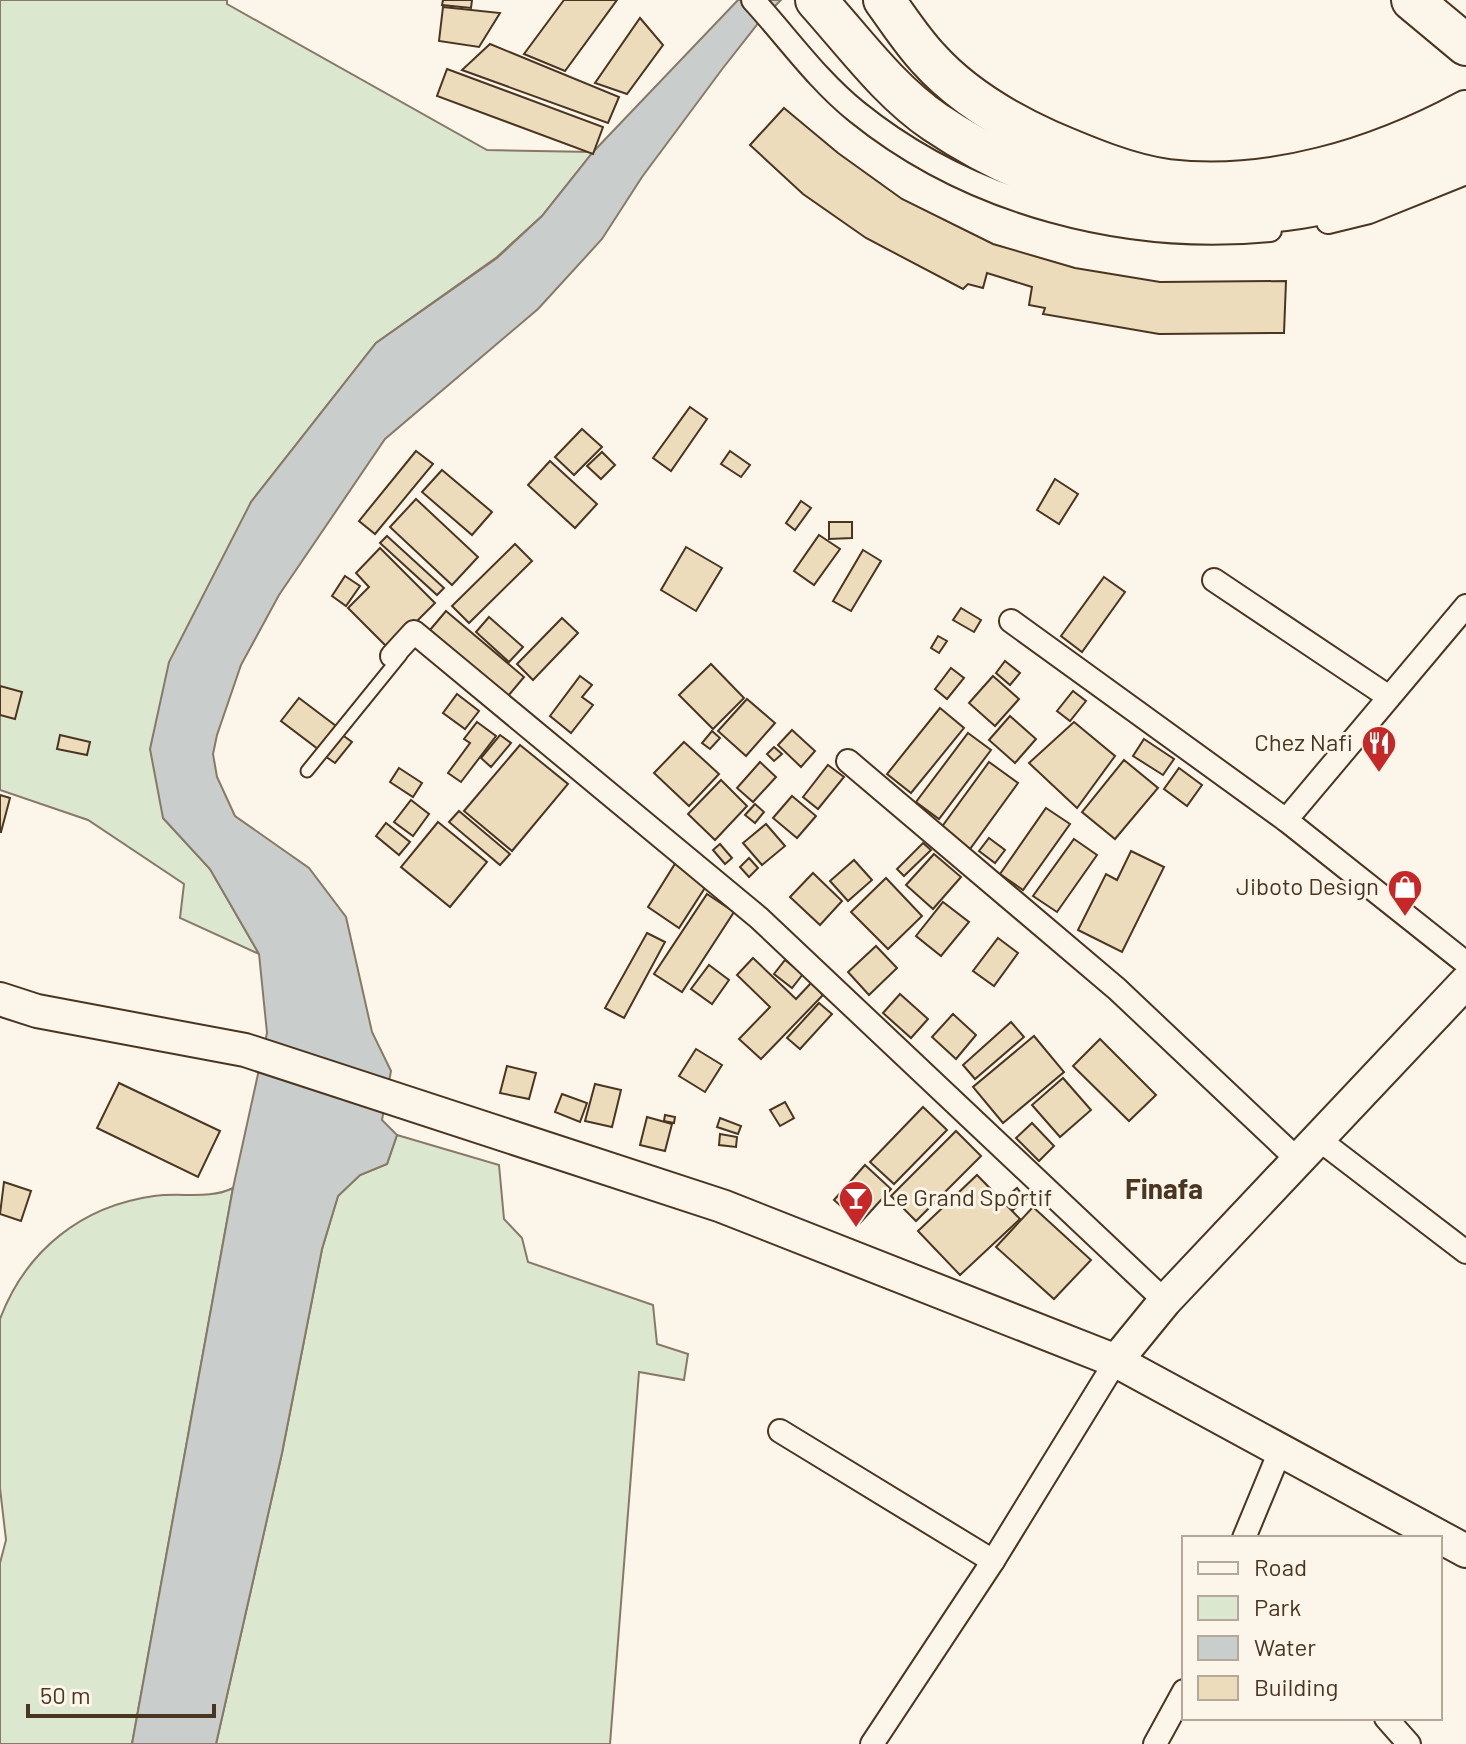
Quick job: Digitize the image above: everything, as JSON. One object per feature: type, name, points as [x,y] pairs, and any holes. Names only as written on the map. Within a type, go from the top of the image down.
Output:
[{"type":"highway","points":[[816,0],[896,88],[934,121],[1025,171],[1078,191],[1136,205],[1191,214],[1302,208],[1359,192],[1466,148]]},
{"type":"highway","points":[[884,0],[928,59],[972,99],[1018,127],[1069,150],[1165,180],[1214,183],[1313,170],[1429,131],[1466,111]]},
{"type":"highway","points":[[1412,0],[1466,45]]},
{"type":"street","points":[[753,0],[812,69],[857,112],[910,148],[998,192],[1062,214],[1128,227],[1185,232],[1278,230],[1369,212],[1466,173]]},
{"type":"street","points":[[1214,580],[1389,697]]},
{"type":"street","points":[[1286,820],[1466,606]]},
{"type":"street","points":[[1011,621],[1286,820],[1466,963]]},
{"type":"street","points":[[392,656],[414,632],[759,918],[1165,1301]]},
{"type":"street","points":[[848,761],[1308,1149],[1466,1252]]},
{"type":"street","points":[[872,1744],[993,1561],[1116,1361],[1165,1301],[1466,982]]},
{"type":"street","points":[[0,999],[37,1011],[245,1050],[388,1094],[722,1206],[1116,1361],[1438,1536]]},
{"type":"street","points":[[780,1431],[993,1561]]},
{"type":"street","points":[[1245,1536],[1280,1451]]},
{"type":"street","points":[[1442,1538],[1466,1551]]},
{"type":"street","points":[[1155,1744],[1182,1695]]},
{"type":"street","points":[[1388,1720],[1409,1744]]},
{"type":"lane","points":[[307,771],[416,636]]},
{"type":"green space","points":[[0,0],[227,0],[227,4],[487,150],[593,152],[542,216],[497,257],[376,343],[251,502],[163,818],[210,869],[259,954],[180,918],[184,884],[88,820],[0,790]]},
{"type":"green space","points":[[397,1135],[499,1165],[504,1219],[522,1238],[528,1262],[653,1305],[657,1344],[688,1354],[684,1380],[639,1372],[610,1744],[216,1744],[282,1453],[322,1249],[338,1196],[360,1175],[387,1164]]},
{"type":"green space","points":[[233,1188],[132,1744],[0,1744],[0,1563],[6,1540],[0,1488],[0,1319],[11,1294],[41,1252],[80,1221],[128,1201],[164,1195],[214,1194]]},
{"type":"water","points":[[738,0],[781,0],[723,68],[642,177],[602,239],[538,309],[385,439],[279,595],[241,665],[217,735],[213,754],[217,777],[235,816],[309,868],[346,917],[372,1032],[391,1071],[382,1120],[397,1135],[387,1164],[360,1175],[338,1196],[322,1249],[282,1453],[216,1744],[132,1744],[233,1188],[267,1033],[259,954],[210,869],[163,818],[150,749],[169,662],[251,502],[376,343],[497,258],[542,216],[593,152]]},
{"type":"building","points":[[443,0],[472,0],[471,8],[442,5]]},
{"type":"building","points":[[564,0],[617,0],[565,71],[524,54]]},
{"type":"building","points":[[443,7],[500,13],[479,47],[439,41]]},
{"type":"building","points":[[640,18],[663,45],[627,94],[595,83]]},
{"type":"building","points":[[490,44],[619,97],[608,123],[462,70]]},
{"type":"building","points":[[447,69],[603,127],[593,154],[437,96]]},
{"type":"building","points":[[784,108],[838,153],[902,199],[993,244],[1075,268],[1160,282],[1286,281],[1284,333],[1159,334],[1043,314],[1045,308],[1029,305],[1032,287],[987,273],[983,288],[968,284],[963,289],[866,238],[803,194],[750,145]]},
{"type":"building","points":[[690,407],[707,419],[671,471],[653,458]]},
{"type":"building","points":[[582,429],[602,447],[574,475],[555,457]]},
{"type":"building","points":[[416,451],[433,464],[375,534],[359,521]]},
{"type":"building","points":[[730,451],[750,465],[741,477],[721,464]]},
{"type":"building","points":[[602,452],[615,465],[601,479],[587,466]]},
{"type":"building","points":[[550,461],[597,504],[575,528],[528,485]]},
{"type":"building","points":[[442,470],[492,512],[472,535],[422,492]]},
{"type":"building","points":[[1055,479],[1078,494],[1059,524],[1037,510]]},
{"type":"building","points":[[416,499],[478,557],[452,585],[390,527]]},
{"type":"building","points":[[801,501],[811,508],[795,530],[786,523]]},
{"type":"building","points":[[829,522],[852,522],[852,538],[829,539]]},
{"type":"building","points":[[819,535],[840,549],[814,585],[794,571]]},
{"type":"building","points":[[387,536],[444,588],[437,595],[380,543]]},
{"type":"building","points":[[515,544],[532,561],[469,623],[452,606]]},
{"type":"building","points":[[686,547],[722,568],[696,611],[661,590]]},
{"type":"building","points":[[380,548],[435,603],[389,649],[348,608],[369,587],[356,573]]},
{"type":"building","points":[[863,550],[881,561],[851,611],[833,601]]},
{"type":"building","points":[[345,576],[360,586],[346,606],[332,596]]},
{"type":"building","points":[[1104,577],[1125,592],[1082,652],[1061,636]]},
{"type":"building","points":[[961,608],[981,620],[974,632],[953,620]]},
{"type":"building","points":[[446,611],[524,677],[508,696],[430,630]]},
{"type":"building","points":[[489,617],[523,647],[509,662],[476,632]]},
{"type":"building","points":[[562,618],[578,633],[533,680],[517,664]]},
{"type":"building","points":[[938,636],[947,641],[939,653],[931,648]]},
{"type":"building","points":[[1005,661],[1020,673],[1010,685],[996,673]]},
{"type":"building","points":[[711,664],[744,698],[713,729],[679,695]]},
{"type":"building","points":[[951,668],[964,678],[947,699],[935,689]]},
{"type":"building","points":[[580,676],[592,685],[582,697],[593,705],[571,733],[550,716]]},
{"type":"building","points":[[993,676],[1019,699],[995,726],[969,703]]},
{"type":"building","points":[[0,686],[22,692],[15,719],[0,715]]},
{"type":"building","points":[[1073,691],[1086,701],[1070,721],[1057,711]]},
{"type":"building","points":[[457,694],[479,711],[465,729],[443,713]]},
{"type":"building","points":[[299,698],[336,726],[318,749],[281,721]]},
{"type":"building","points":[[747,699],[775,723],[746,756],[718,731]]},
{"type":"building","points":[[940,708],[964,728],[911,793],[887,774]]},
{"type":"building","points":[[1010,716],[1036,739],[1015,763],[989,740]]},
{"type":"building","points":[[477,722],[496,736],[461,782],[448,773],[470,743],[464,739]]},
{"type":"building","points":[[1074,722],[1115,756],[1077,808],[1029,763]]},
{"type":"building","points":[[792,730],[815,751],[801,767],[778,745]]},
{"type":"building","points":[[712,731],[720,738],[710,749],[702,743]]},
{"type":"building","points":[[968,733],[991,750],[939,819],[916,802]]},
{"type":"building","points":[[341,734],[352,742],[335,763],[325,756]]},
{"type":"building","points":[[60,735],[90,742],[87,755],[57,749]]},
{"type":"building","points":[[500,735],[511,743],[491,767],[481,758]]},
{"type":"building","points":[[1144,739],[1174,759],[1163,775],[1133,756]]},
{"type":"building","points":[[684,742],[719,774],[689,806],[654,773]]},
{"type":"building","points":[[520,745],[568,784],[512,851],[464,811]]},
{"type":"building","points":[[774,747],[782,754],[774,761],[767,754]]},
{"type":"building","points":[[1124,760],[1158,788],[1115,839],[1082,812]]},
{"type":"building","points":[[760,762],[776,777],[753,802],[737,788]]},
{"type":"building","points":[[989,762],[1018,783],[970,849],[941,828]]},
{"type":"building","points":[[828,765],[844,777],[818,809],[803,797]]},
{"type":"building","points":[[399,768],[422,783],[413,797],[390,782]]},
{"type":"building","points":[[1179,768],[1202,785],[1187,806],[1164,789]]},
{"type":"building","points":[[721,780],[747,806],[715,840],[688,814]]},
{"type":"building","points":[[0,795],[10,798],[1,832],[0,832]]},
{"type":"building","points":[[792,796],[816,816],[797,838],[773,818]]},
{"type":"building","points":[[411,800],[429,814],[413,836],[394,822]]},
{"type":"building","points":[[755,804],[764,812],[755,823],[745,815]]},
{"type":"building","points":[[1046,808],[1070,824],[1023,890],[1000,874]]},
{"type":"building","points":[[459,811],[510,854],[500,865],[449,822]]},
{"type":"building","points":[[438,822],[487,862],[450,907],[401,867]]},
{"type":"building","points":[[386,823],[410,842],[399,855],[376,836]]},
{"type":"building","points":[[766,824],[785,846],[762,865],[743,843]]},
{"type":"building","points":[[989,838],[1005,850],[995,863],[979,851]]},
{"type":"building","points":[[1074,839],[1097,855],[1057,912],[1033,896]]},
{"type":"building","points":[[923,843],[931,850],[904,876],[897,869]]},
{"type":"building","points":[[720,844],[732,858],[725,864],[713,850]]},
{"type":"building","points":[[1131,851],[1164,867],[1122,952],[1078,930],[1106,874],[1117,880]]},
{"type":"building","points":[[934,854],[961,877],[933,909],[906,885]]},
{"type":"building","points":[[749,858],[758,868],[749,877],[740,867]]},
{"type":"building","points":[[678,859],[710,880],[679,928],[648,907]]},
{"type":"building","points":[[854,860],[872,880],[848,901],[830,881]]},
{"type":"building","points":[[813,873],[842,901],[820,925],[790,897]]},
{"type":"building","points":[[886,878],[922,916],[888,949],[851,912]]},
{"type":"building","points":[[707,894],[734,912],[682,992],[654,974]]},
{"type":"building","points":[[943,902],[969,922],[941,956],[916,936]]},
{"type":"building","points":[[647,933],[665,942],[624,1018],[605,1008]]},
{"type":"building","points":[[998,938],[1018,953],[994,986],[973,971]]},
{"type":"building","points":[[876,946],[897,968],[869,995],[848,972]]},
{"type":"building","points":[[753,958],[796,999],[811,983],[823,995],[761,1059],[739,1039],[770,1007],[737,975]]},
{"type":"building","points":[[785,960],[803,974],[792,988],[774,974]]},
{"type":"building","points":[[709,965],[729,980],[712,1004],[691,989]]},
{"type":"building","points":[[900,994],[928,1019],[911,1038],[883,1013]]},
{"type":"building","points":[[819,1003],[832,1014],[800,1049],[787,1038]]},
{"type":"building","points":[[953,1014],[976,1035],[956,1059],[932,1037]]},
{"type":"building","points":[[1011,1022],[1024,1037],[975,1079],[963,1065]]},
{"type":"building","points":[[1034,1036],[1064,1072],[1003,1123],[973,1087]]},
{"type":"building","points":[[1100,1039],[1156,1095],[1129,1121],[1073,1066]]},
{"type":"building","points":[[696,1049],[722,1065],[705,1092],[679,1076]]},
{"type":"building","points":[[507,1066],[536,1073],[529,1099],[500,1093]]},
{"type":"building","points":[[1063,1078],[1091,1110],[1060,1137],[1032,1105]]},
{"type":"building","points":[[119,1083],[220,1131],[198,1177],[97,1128]]},
{"type":"building","points":[[595,1084],[621,1090],[612,1127],[585,1121]]},
{"type":"building","points":[[562,1094],[587,1103],[580,1122],[555,1112]]},
{"type":"building","points":[[785,1102],[794,1118],[780,1126],[770,1110]]},
{"type":"building","points":[[923,1107],[947,1130],[894,1184],[870,1162]]},
{"type":"building","points":[[665,1115],[675,1117],[674,1123],[664,1121]]},
{"type":"building","points":[[647,1117],[672,1124],[665,1151],[640,1145]]},
{"type":"building","points":[[720,1118],[741,1126],[738,1134],[717,1127]]},
{"type":"building","points":[[1032,1123],[1054,1146],[1039,1161],[1016,1138]]},
{"type":"building","points":[[956,1131],[981,1156],[916,1221],[891,1196]]},
{"type":"building","points":[[720,1134],[737,1137],[736,1147],[719,1145]]},
{"type":"building","points":[[865,1165],[891,1189],[860,1223],[834,1200]]},
{"type":"building","points":[[977,1175],[1020,1219],[960,1275],[918,1231]]},
{"type":"building","points":[[4,1182],[31,1191],[21,1221],[0,1214]]},
{"type":"building","points":[[1017,1188],[1026,1199],[1013,1210],[1004,1199]]},
{"type":"building","points":[[1033,1207],[1091,1260],[1054,1299],[996,1247]]},
{"type":"place","name":"Chez Nafi","points":[[1379,774]]},
{"type":"place","name":"Jiboto Design","points":[[1405,918]]},
{"type":"place","name":"Le Grand Sportif","points":[[856,1229]]},
{"type":"district","name":"Finafa","points":[[1164,1189]]}]
